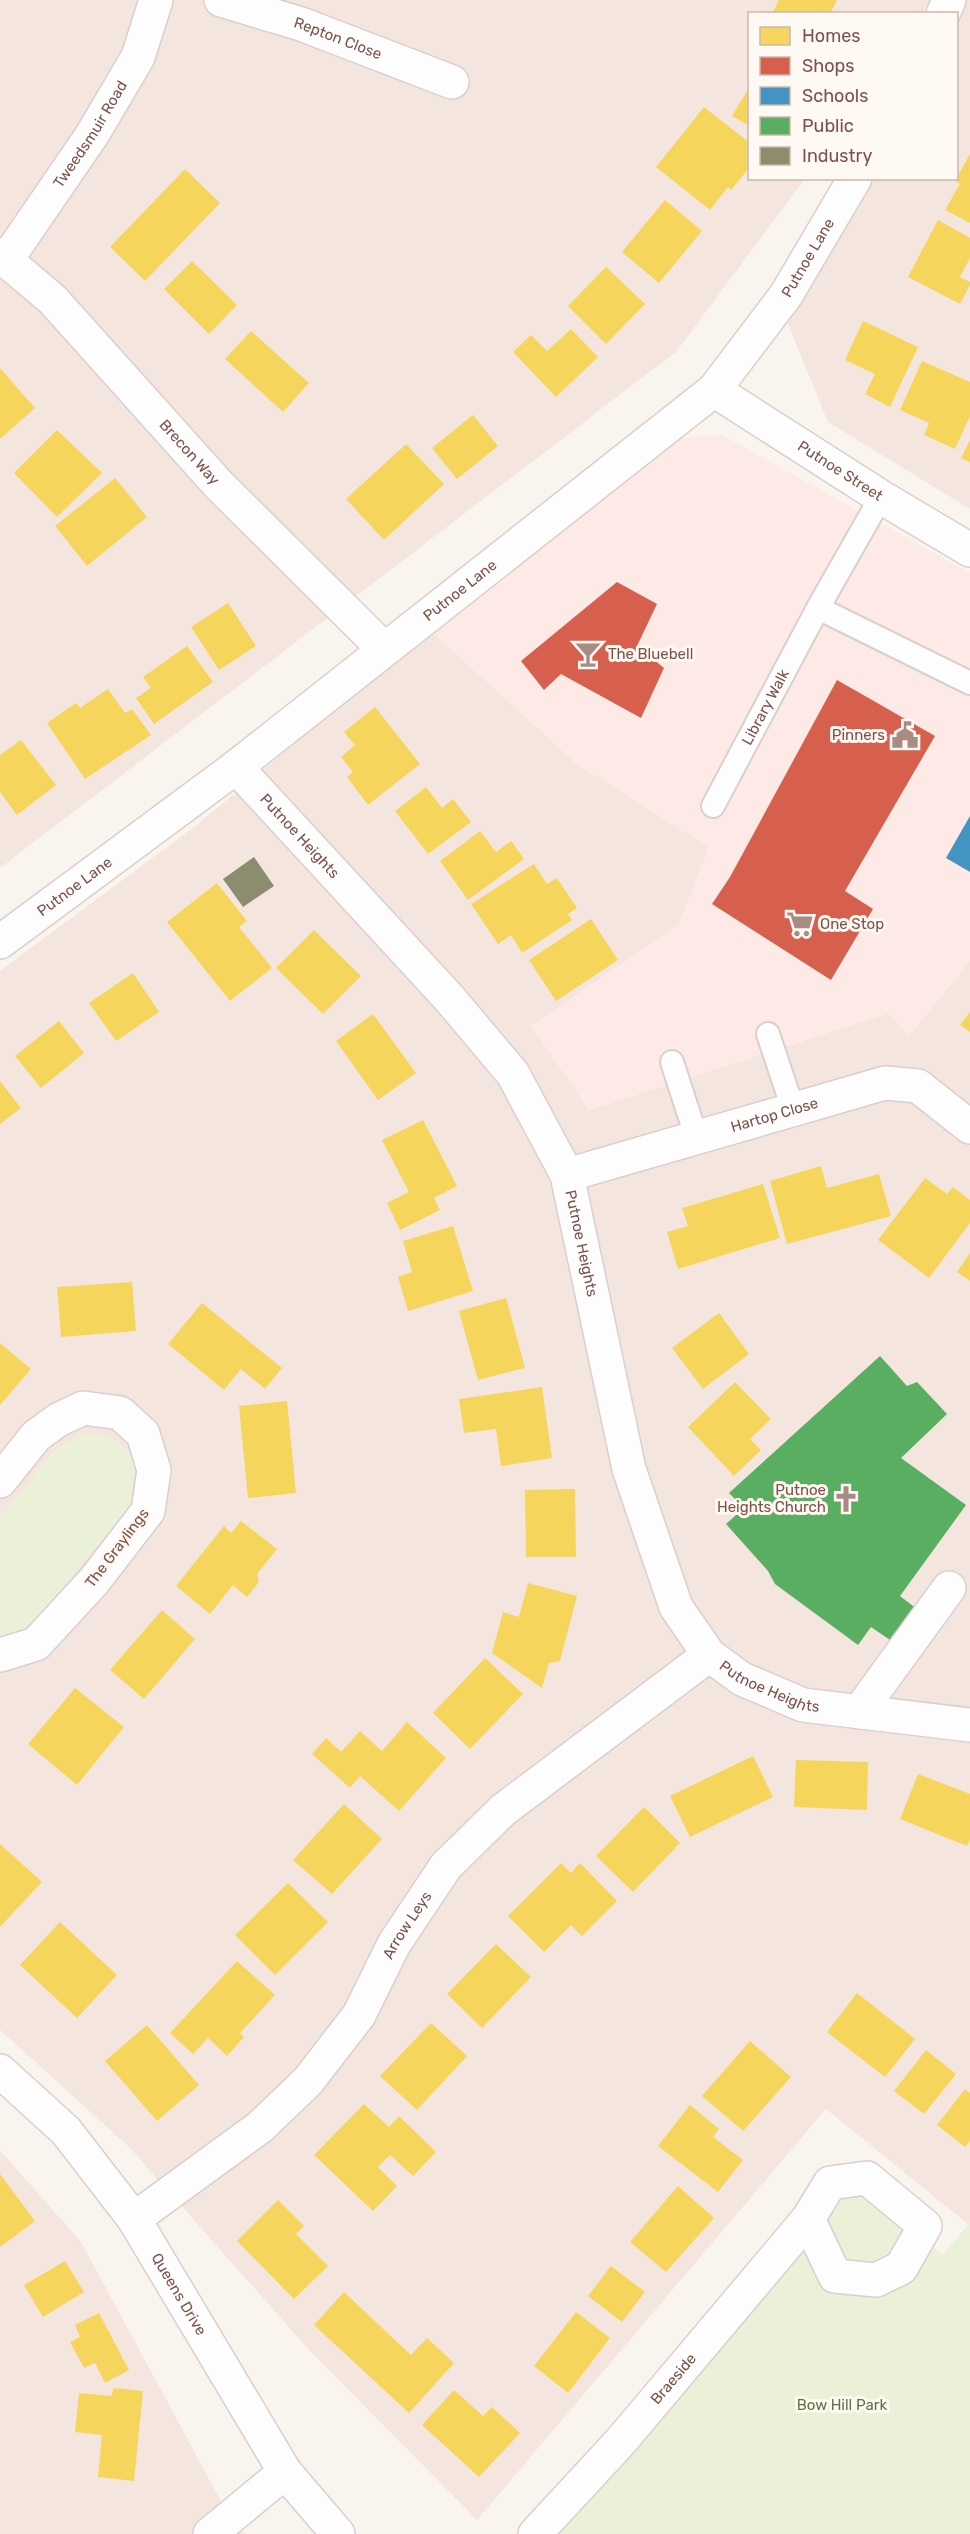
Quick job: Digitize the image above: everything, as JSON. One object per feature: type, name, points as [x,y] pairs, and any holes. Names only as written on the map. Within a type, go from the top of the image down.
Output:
[{"type":"street","name":"Tweedsmuir Road","points":[[3,257],[92,135],[138,57],[156,0]]},
{"type":"street","name":"Repton Close","points":[[221,0],[301,24],[452,82]]},
{"type":"street","name":"Putnoe Lane","points":[[0,942],[236,767],[714,390],[786,294],[854,180]]},
{"type":"street","name":"Brecon Way","points":[[3,257],[53,300],[218,484],[384,649]]},
{"type":"street","name":"Putnoe Street","points":[[714,390],[881,497],[970,550]]},
{"type":"street","name":"Putnoe Heights","points":[[236,767],[449,998],[513,1074],[567,1175],[629,1469],[676,1607],[710,1655],[742,1679],[802,1705],[970,1725]]},
{"type":"street","name":"Hartop Close","points":[[567,1175],[885,1083],[918,1086],[970,1127]]},
{"type":"street","name":"The Graylings","points":[[0,1481],[36,1436],[58,1420],[83,1408],[120,1413],[143,1434],[154,1470],[148,1511],[94,1581],[36,1644],[0,1655]]},
{"type":"street","points":[[859,1712],[949,1588]]},
{"type":"street","name":"Arrow Leys","points":[[134,2219],[260,2127],[308,2081],[359,2014],[394,1944],[446,1866],[503,1810],[710,1655]]},
{"type":"street","name":"Queens Drive","points":[[0,2071],[66,2131],[134,2219],[285,2472],[338,2534]]},
{"type":"street","name":"Braeside","points":[[535,2534],[621,2440],[808,2219]]},
{"type":"street","points":[[210,2534],[285,2472]]},
{"type":"lane","name":"Library Walk","points":[[713,806],[818,608],[881,497]]},
{"type":"lane","points":[[818,608],[970,683]]},
{"type":"lane","points":[[768,1034],[793,1109]]},
{"type":"lane","points":[[672,1062],[696,1136]]},
{"type":"shaded area","points":[[0,0],[929,0],[923,12],[748,12],[748,180],[804,180],[676,352],[0,868]]},
{"type":"shaded area","points":[[965,0],[970,0],[970,509],[828,422],[786,319],[868,180],[958,180],[958,18]]},
{"type":"shaded area","points":[[722,435],[970,573],[970,961],[909,1036],[888,1013],[590,1110],[531,1026],[679,924],[709,847],[576,763],[431,631],[660,440]]},
{"type":"shaded area","points":[[431,631],[576,763],[709,847],[679,924],[532,1026],[589,1110],[889,1013],[909,1036],[970,961],[970,2222],[968,2224],[826,2109],[477,2520],[310,2351],[130,2148],[0,2030],[0,971],[194,827]]},
{"type":"shaded area","points":[[0,2150],[81,2242],[228,2514],[245,2534],[0,2534]]},
{"type":"green space","points":[[80,1434],[110,1435],[136,1460],[129,1507],[31,1626],[0,1637],[0,1517],[53,1452]]},
{"type":"green space","name":"Bow Hill Park","points":[[862,2190],[943,2255],[970,2222],[970,2534],[551,2534],[776,2284],[822,2224],[834,2199]]},
{"type":"building: Homes","points":[[779,0],[837,0],[831,12],[773,12]]},
{"type":"building: Homes","points":[[748,89],[748,125],[732,116]]},
{"type":"building: Homes","points":[[704,107],[748,141],[748,169],[731,190],[728,187],[710,210],[656,167]]},
{"type":"building: Homes","points":[[970,154],[970,223],[945,210],[960,184],[955,181],[958,180],[958,176]]},
{"type":"building: Homes","points":[[185,169],[220,203],[145,281],[110,247]]},
{"type":"building: Homes","points":[[665,200],[702,231],[659,283],[622,252]]},
{"type":"building: Homes","points":[[938,220],[970,238],[970,258],[960,277],[970,282],[970,285],[960,304],[908,277]]},
{"type":"building: Homes","points":[[192,261],[237,305],[209,334],[164,289]]},
{"type":"building: Homes","points":[[606,267],[645,304],[606,344],[568,306]]},
{"type":"building: Homes","points":[[863,321],[918,347],[890,407],[865,394],[875,374],[845,360]]},
{"type":"building: Homes","points":[[571,329],[598,357],[556,397],[513,352],[531,335],[547,351]]},
{"type":"building: Homes","points":[[251,331],[309,383],[283,412],[225,359]]},
{"type":"building: Homes","points":[[922,361],[970,382],[970,416],[955,449],[924,435],[929,423],[900,410]]},
{"type":"building: Homes","points":[[0,368],[35,408],[0,439]]},
{"type":"building: Homes","points":[[473,415],[498,446],[457,479],[432,448]]},
{"type":"building: Homes","points":[[57,430],[102,473],[57,517],[14,473]]},
{"type":"building: Homes","points":[[970,440],[970,462],[961,458]]},
{"type":"building: Homes","points":[[406,444],[444,484],[384,540],[346,499]]},
{"type":"building: Homes","points":[[115,478],[147,517],[87,566],[55,526]]},
{"type":"building: Homes","points":[[228,603],[256,646],[219,670],[191,627]]},
{"type":"building: Homes","points":[[187,646],[213,682],[154,724],[136,698],[151,688],[143,677]]},
{"type":"building: Homes","points":[[108,689],[125,713],[132,709],[151,735],[85,779],[47,723],[76,703],[80,708]]},
{"type":"building: Homes","points":[[375,707],[420,764],[368,805],[347,777],[353,772],[341,757],[355,745],[344,732]]},
{"type":"building: Homes","points":[[21,740],[56,785],[17,815],[0,792],[0,755]]},
{"type":"building: Homes","points":[[426,787],[442,808],[453,799],[471,822],[428,854],[395,811]]},
{"type":"building: Homes","points":[[480,831],[496,852],[511,841],[524,859],[468,900],[440,861]]},
{"type":"building: Homes","points":[[534,864],[547,884],[557,878],[577,908],[568,914],[572,920],[522,953],[511,935],[498,944],[471,904]]},
{"type":"building: Homes","points":[[217,883],[247,921],[239,927],[272,968],[230,1001],[167,922]]},
{"type":"building: Homes","points":[[591,919],[618,960],[556,1001],[529,960]]},
{"type":"building: Homes","points":[[314,930],[361,976],[323,1014],[276,968]]},
{"type":"building: Homes","points":[[133,973],[159,1012],[116,1041],[89,1003]]},
{"type":"building: Homes","points":[[970,1012],[970,1032],[960,1025]]},
{"type":"building: Homes","points":[[373,1014],[416,1073],[378,1100],[336,1041]]},
{"type":"building: Homes","points":[[59,1021],[84,1053],[41,1088],[15,1056]]},
{"type":"building: Homes","points":[[0,1081],[21,1108],[0,1124]]},
{"type":"building: Homes","points":[[423,1120],[457,1186],[434,1198],[440,1210],[400,1230],[387,1203],[409,1192],[382,1140]]},
{"type":"building: Homes","points":[[821,1166],[827,1188],[879,1174],[891,1216],[787,1244],[770,1181]]},
{"type":"building: Homes","points":[[925,1178],[947,1194],[953,1187],[970,1200],[970,1223],[929,1278],[878,1240]]},
{"type":"building: Homes","points":[[763,1184],[780,1238],[678,1269],[667,1232],[688,1226],[682,1208]]},
{"type":"building: Homes","points":[[453,1226],[473,1291],[408,1311],[398,1277],[412,1272],[403,1241]]},
{"type":"building: Homes","points":[[970,1253],[970,1281],[957,1272]]},
{"type":"building: Homes","points":[[132,1282],[136,1331],[61,1337],[57,1287]]},
{"type":"building: Homes","points":[[506,1298],[525,1368],[478,1380],[459,1311]]},
{"type":"building: Homes","points":[[202,1303],[282,1368],[265,1389],[241,1369],[224,1390],[168,1344]]},
{"type":"building: Homes","points":[[719,1313],[749,1354],[703,1389],[672,1348]]},
{"type":"building: Homes","points":[[0,1343],[31,1369],[0,1405]]},
{"type":"building: Homes","points":[[735,1382],[771,1419],[750,1439],[761,1450],[734,1476],[688,1427]]},
{"type":"building: Homes","points":[[542,1387],[552,1458],[501,1466],[496,1429],[464,1433],[459,1399]]},
{"type":"building: Homes","points":[[287,1401],[296,1493],[248,1498],[239,1406]]},
{"type":"building: Homes","points":[[575,1489],[576,1557],[526,1557],[525,1490]]},
{"type":"building: Homes","points":[[241,1521],[277,1549],[257,1574],[259,1582],[247,1597],[233,1585],[210,1614],[176,1586],[224,1526],[231,1533]]},
{"type":"building: Homes","points":[[528,1583],[577,1596],[560,1661],[549,1663],[542,1688],[492,1653],[503,1612],[519,1617]]},
{"type":"building: Homes","points":[[162,1610],[195,1639],[144,1699],[110,1670]]},
{"type":"building: Homes","points":[[485,1658],[523,1694],[470,1749],[433,1713]]},
{"type":"building: Homes","points":[[75,1688],[124,1727],[77,1785],[28,1744]]},
{"type":"building: Homes","points":[[407,1722],[446,1758],[399,1811],[360,1776],[350,1788],[312,1754],[326,1738],[341,1752],[360,1731],[382,1751]]},
{"type":"building: Homes","points":[[753,1756],[773,1797],[690,1837],[670,1796]]},
{"type":"building: Homes","points":[[796,1760],[868,1762],[867,1810],[794,1807]]},
{"type":"building: Homes","points":[[918,1774],[970,1794],[970,1839],[967,1846],[900,1819]]},
{"type":"building: Homes","points":[[344,1804],[382,1839],[332,1894],[293,1860]]},
{"type":"building: Homes","points":[[644,1807],[680,1843],[633,1892],[596,1856]]},
{"type":"building: Homes","points":[[0,1844],[42,1882],[0,1927]]},
{"type":"building: Homes","points":[[561,1863],[571,1873],[580,1863],[617,1901],[582,1936],[571,1925],[544,1952],[508,1916]]},
{"type":"building: Homes","points":[[288,1883],[328,1922],[275,1975],[235,1935]]},
{"type":"building: Homes","points":[[60,1922],[117,1975],[77,2018],[20,1965]]},
{"type":"building: Homes","points":[[496,1944],[531,1977],[482,2028],[447,1994]]},
{"type":"building: Homes","points":[[237,1961],[275,1995],[240,2033],[244,2037],[227,2056],[208,2038],[193,2054],[170,2033]]},
{"type":"building: Homes","points":[[857,1993],[915,2039],[885,2077],[827,2032]]},
{"type":"building: Homes","points":[[431,2023],[467,2056],[417,2110],[380,2076]]},
{"type":"building: Homes","points":[[147,2025],[199,2085],[157,2121],[105,2061]]},
{"type":"building: Homes","points":[[750,2041],[791,2077],[743,2131],[702,2096]]},
{"type":"building: Homes","points":[[926,2050],[956,2074],[924,2114],[894,2091]]},
{"type":"building: Homes","points":[[965,2089],[970,2093],[970,2141],[965,2147],[937,2125]]},
{"type":"building: Homes","points":[[364,2104],[389,2127],[399,2116],[436,2152],[413,2176],[390,2155],[378,2167],[397,2186],[373,2211],[314,2155]]},
{"type":"building: Homes","points":[[690,2105],[719,2129],[713,2137],[743,2160],[718,2192],[658,2146]]},
{"type":"building: Homes","points":[[0,2174],[35,2221],[0,2247]]},
{"type":"building: Homes","points":[[678,2186],[714,2218],[666,2272],[630,2242]]},
{"type":"building: Homes","points":[[278,2200],[304,2226],[296,2234],[328,2266],[294,2299],[237,2241]]},
{"type":"building: Homes","points":[[65,2261],[84,2292],[43,2317],[24,2285]]},
{"type":"building: Homes","points":[[611,2266],[645,2292],[622,2322],[588,2296]]},
{"type":"building: Homes","points":[[344,2292],[411,2355],[427,2338],[454,2363],[409,2413],[314,2325]]},
{"type":"building: Homes","points":[[576,2312],[610,2338],[568,2393],[534,2366]]},
{"type":"building: Homes","points":[[99,2313],[129,2370],[105,2383],[95,2363],[84,2368],[70,2342],[80,2337],[75,2325]]},
{"type":"building: Homes","points":[[113,2388],[143,2391],[134,2481],[98,2477],[102,2435],[75,2432],[79,2393],[112,2396]]},
{"type":"building: Homes","points":[[454,2390],[483,2416],[492,2407],[520,2433],[479,2477],[422,2425]]},
{"type":"building: Shops","name":"The Bluebell","points":[[617,582],[657,604],[637,646],[664,668],[641,718],[561,674],[544,690],[521,661]]},
{"type":"building: Shops","points":[[837,680],[935,736],[845,891],[873,909],[831,980],[712,904],[730,877]]},
{"type":"building: Schools","points":[[970,816],[970,872],[946,858]]},
{"type":"building: Public","name":"Putnoe Heights Church","points":[[880,1356],[907,1386],[917,1382],[947,1414],[901,1458],[966,1505],[900,1596],[917,1609],[893,1642],[871,1627],[858,1645],[775,1584],[768,1571],[726,1524],[744,1508],[729,1493]]},
{"type":"building: Industry","points":[[254,857],[274,886],[243,907],[223,879]]},
{"type":"place","name":"The Bluebell","points":[[588,654]]},
{"type":"place","name":"Pinners","points":[[905,735]]},
{"type":"place","name":"One Stop","points":[[800,924]]},
{"type":"place","name":"Putnoe Heights Church","points":[[846,1499]]}]
